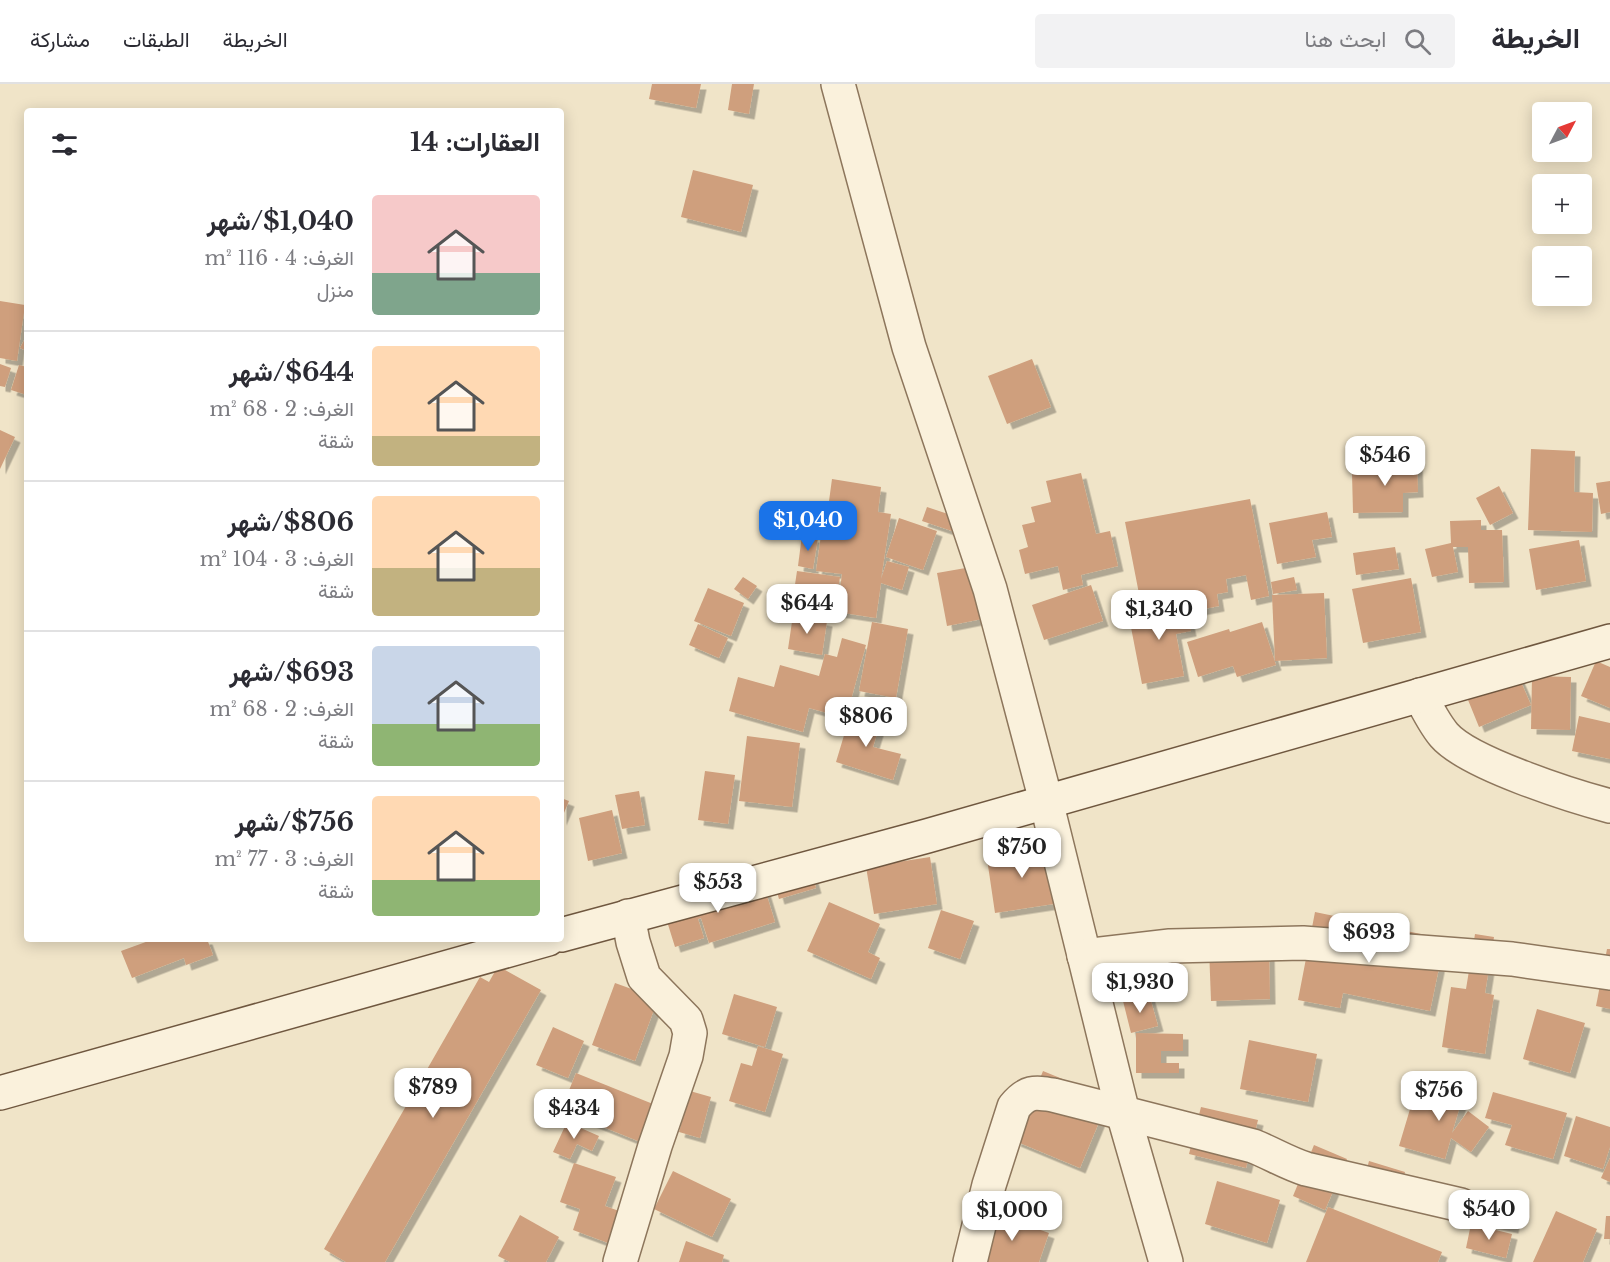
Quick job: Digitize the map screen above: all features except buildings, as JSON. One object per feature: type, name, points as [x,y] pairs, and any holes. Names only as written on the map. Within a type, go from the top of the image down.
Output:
[{"type":"street","points":[[838,84],[909,346],[990,589],[1046,801],[1123,1113],[1166,1262]]},
{"type":"street","points":[[564,934],[927,836],[1610,641]]},
{"type":"street","points":[[1420,695],[1431,717],[1445,736],[1461,749],[1485,762],[1610,806]]},
{"type":"street","points":[[620,1262],[655,1146],[686,1056],[690,1033],[686,1020],[644,977],[628,916]]},
{"type":"street","points":[[0,1093],[537,942]]},
{"type":"street","points":[[1084,956],[1170,946],[1303,943],[1512,959],[1610,973]]},
{"type":"street","points":[[970,1262],[988,1185],[1014,1107],[1022,1096],[1035,1092],[1253,1146],[1271,1153],[1288,1164],[1306,1169],[1461,1205]]}]
